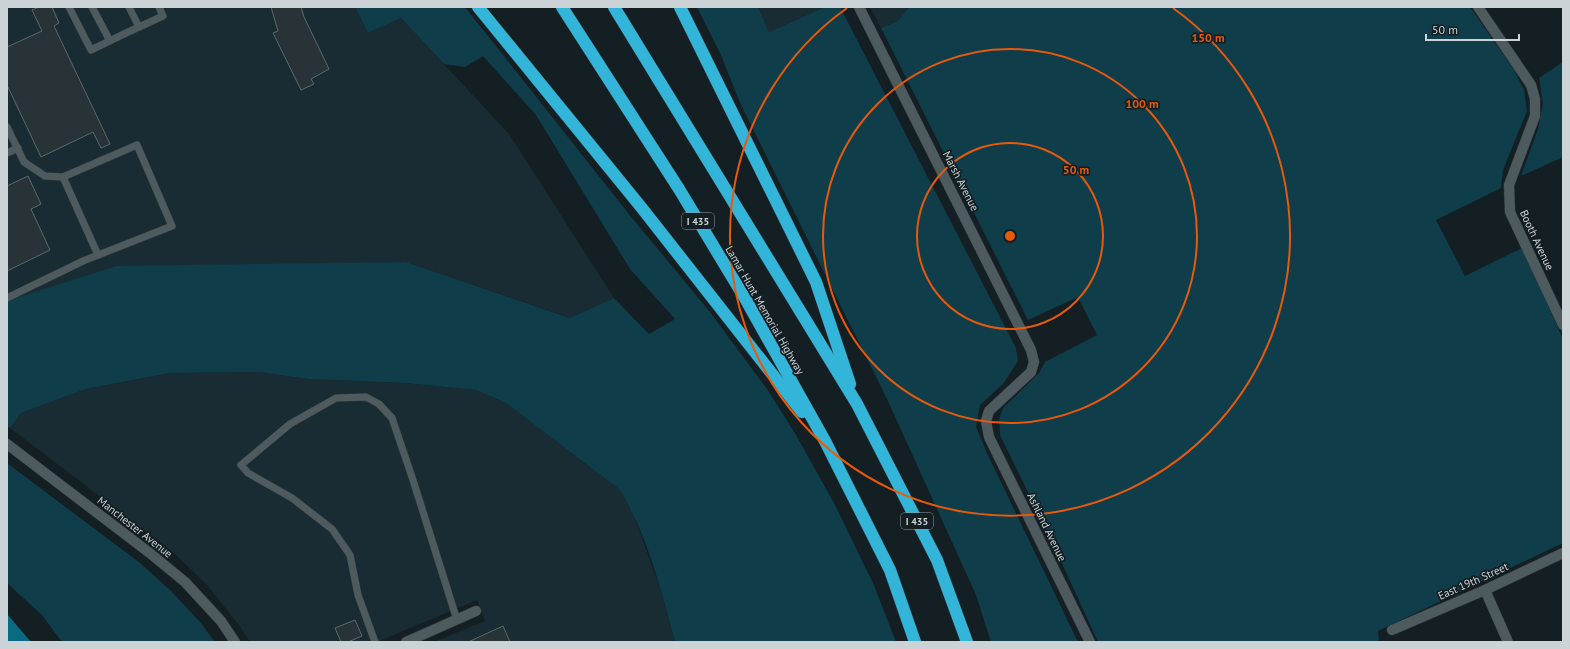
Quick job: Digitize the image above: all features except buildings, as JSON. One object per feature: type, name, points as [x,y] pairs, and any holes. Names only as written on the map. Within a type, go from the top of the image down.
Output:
[{"type":"highway","points":[[478,7],[641,207],[825,441]]},
{"type":"highway","name":"Lamar Hunt Memorial Highway","points":[[562,7],[679,189],[746,300],[825,441],[890,570],[915,642]]},
{"type":"highway","name":"I 435","points":[[614,7],[857,404],[937,560],[967,642]]},
{"type":"highway","points":[[680,7],[816,282],[857,404]]},
{"type":"street","name":"Marsh Avenue","points":[[859,7],[1031,350],[1034,362],[1031,372],[989,411],[986,421]]},
{"type":"street","name":"Booth Avenue","points":[[1478,7],[1531,84],[1535,116],[1509,185],[1510,212],[1563,325]]},
{"type":"street","name":"Ashland Avenue","points":[[986,421],[989,437],[1090,642]]},
{"type":"street","name":"Manchester Avenue","points":[[7,444],[151,554],[185,582],[221,621],[235,642]]},
{"type":"street","name":"East 19th Street","points":[[1392,630],[1485,590],[1563,552]]},
{"type":"street","points":[[1485,590],[1508,642]]},
{"type":"street","points":[[406,642],[476,612]]},
{"type":"lane","points":[[69,7],[91,50],[164,16],[159,7]]},
{"type":"lane","points":[[92,7],[110,41]]},
{"type":"lane","points":[[129,7],[139,27]]},
{"type":"lane","points":[[7,127],[24,162],[45,176],[63,176],[137,145],[172,226],[83,261],[7,298]]},
{"type":"lane","points":[[7,154],[18,148]]},
{"type":"lane","points":[[63,176],[98,255]]},
{"type":"lane","points":[[375,642],[358,595],[350,555],[332,529],[292,498],[248,473],[241,465],[290,424],[336,398],[366,397],[379,404],[392,418],[457,620]]},
{"type":"shaded area","points":[[7,7],[355,7],[368,33],[401,18],[509,134],[614,298],[571,318],[406,262],[10,300],[7,302]]},
{"type":"shaded area","points":[[355,7],[465,7],[632,218],[710,312],[767,389],[796,435],[834,503],[873,583],[896,642],[675,642],[653,564],[630,507],[620,490],[506,403],[476,390],[405,383],[308,379],[258,372],[170,373],[86,389],[21,413],[10,428],[7,426],[7,303],[10,300],[116,266],[406,262],[570,318],[614,298],[649,334],[675,319],[630,269],[536,115],[483,56],[465,67],[444,64],[401,18],[368,33]]},
{"type":"shaded area","points":[[697,7],[758,7],[769,32],[825,7],[840,7],[1016,348],[1018,361],[1003,384],[980,405],[976,427],[987,453],[1078,642],[991,642],[976,595],[888,401],[741,105],[720,53]]},
{"type":"shaded area","points":[[758,7],[825,7],[769,32]]},
{"type":"shaded area","points":[[870,7],[909,7],[898,21],[881,28]]},
{"type":"shaded area","points":[[909,7],[1470,7],[1514,70],[1524,90],[1527,111],[1503,170],[1501,188],[1436,220],[1465,276],[1522,248],[1563,339],[1563,543],[1378,631],[1379,642],[1098,642],[1049,535],[1000,435],[999,420],[1003,408],[1039,373],[1045,362],[1097,335],[1078,297],[1028,320],[881,28],[898,21]]},
{"type":"shaded area","points":[[1563,62],[1563,157],[1521,176],[1538,129],[1543,104],[1539,78]]},
{"type":"shaded area","points":[[258,372],[308,379],[405,383],[476,390],[506,403],[620,490],[632,510],[660,588],[675,642],[434,642],[485,621],[477,600],[377,642],[250,642],[239,625],[207,585],[173,552],[10,428],[21,413],[86,389],[170,373]]},
{"type":"shaded area","points":[[7,463],[140,563],[171,591],[200,622],[215,642],[62,642],[42,615],[7,583]]},
{"type":"shaded area","points":[[7,614],[31,642],[7,642]]}]
